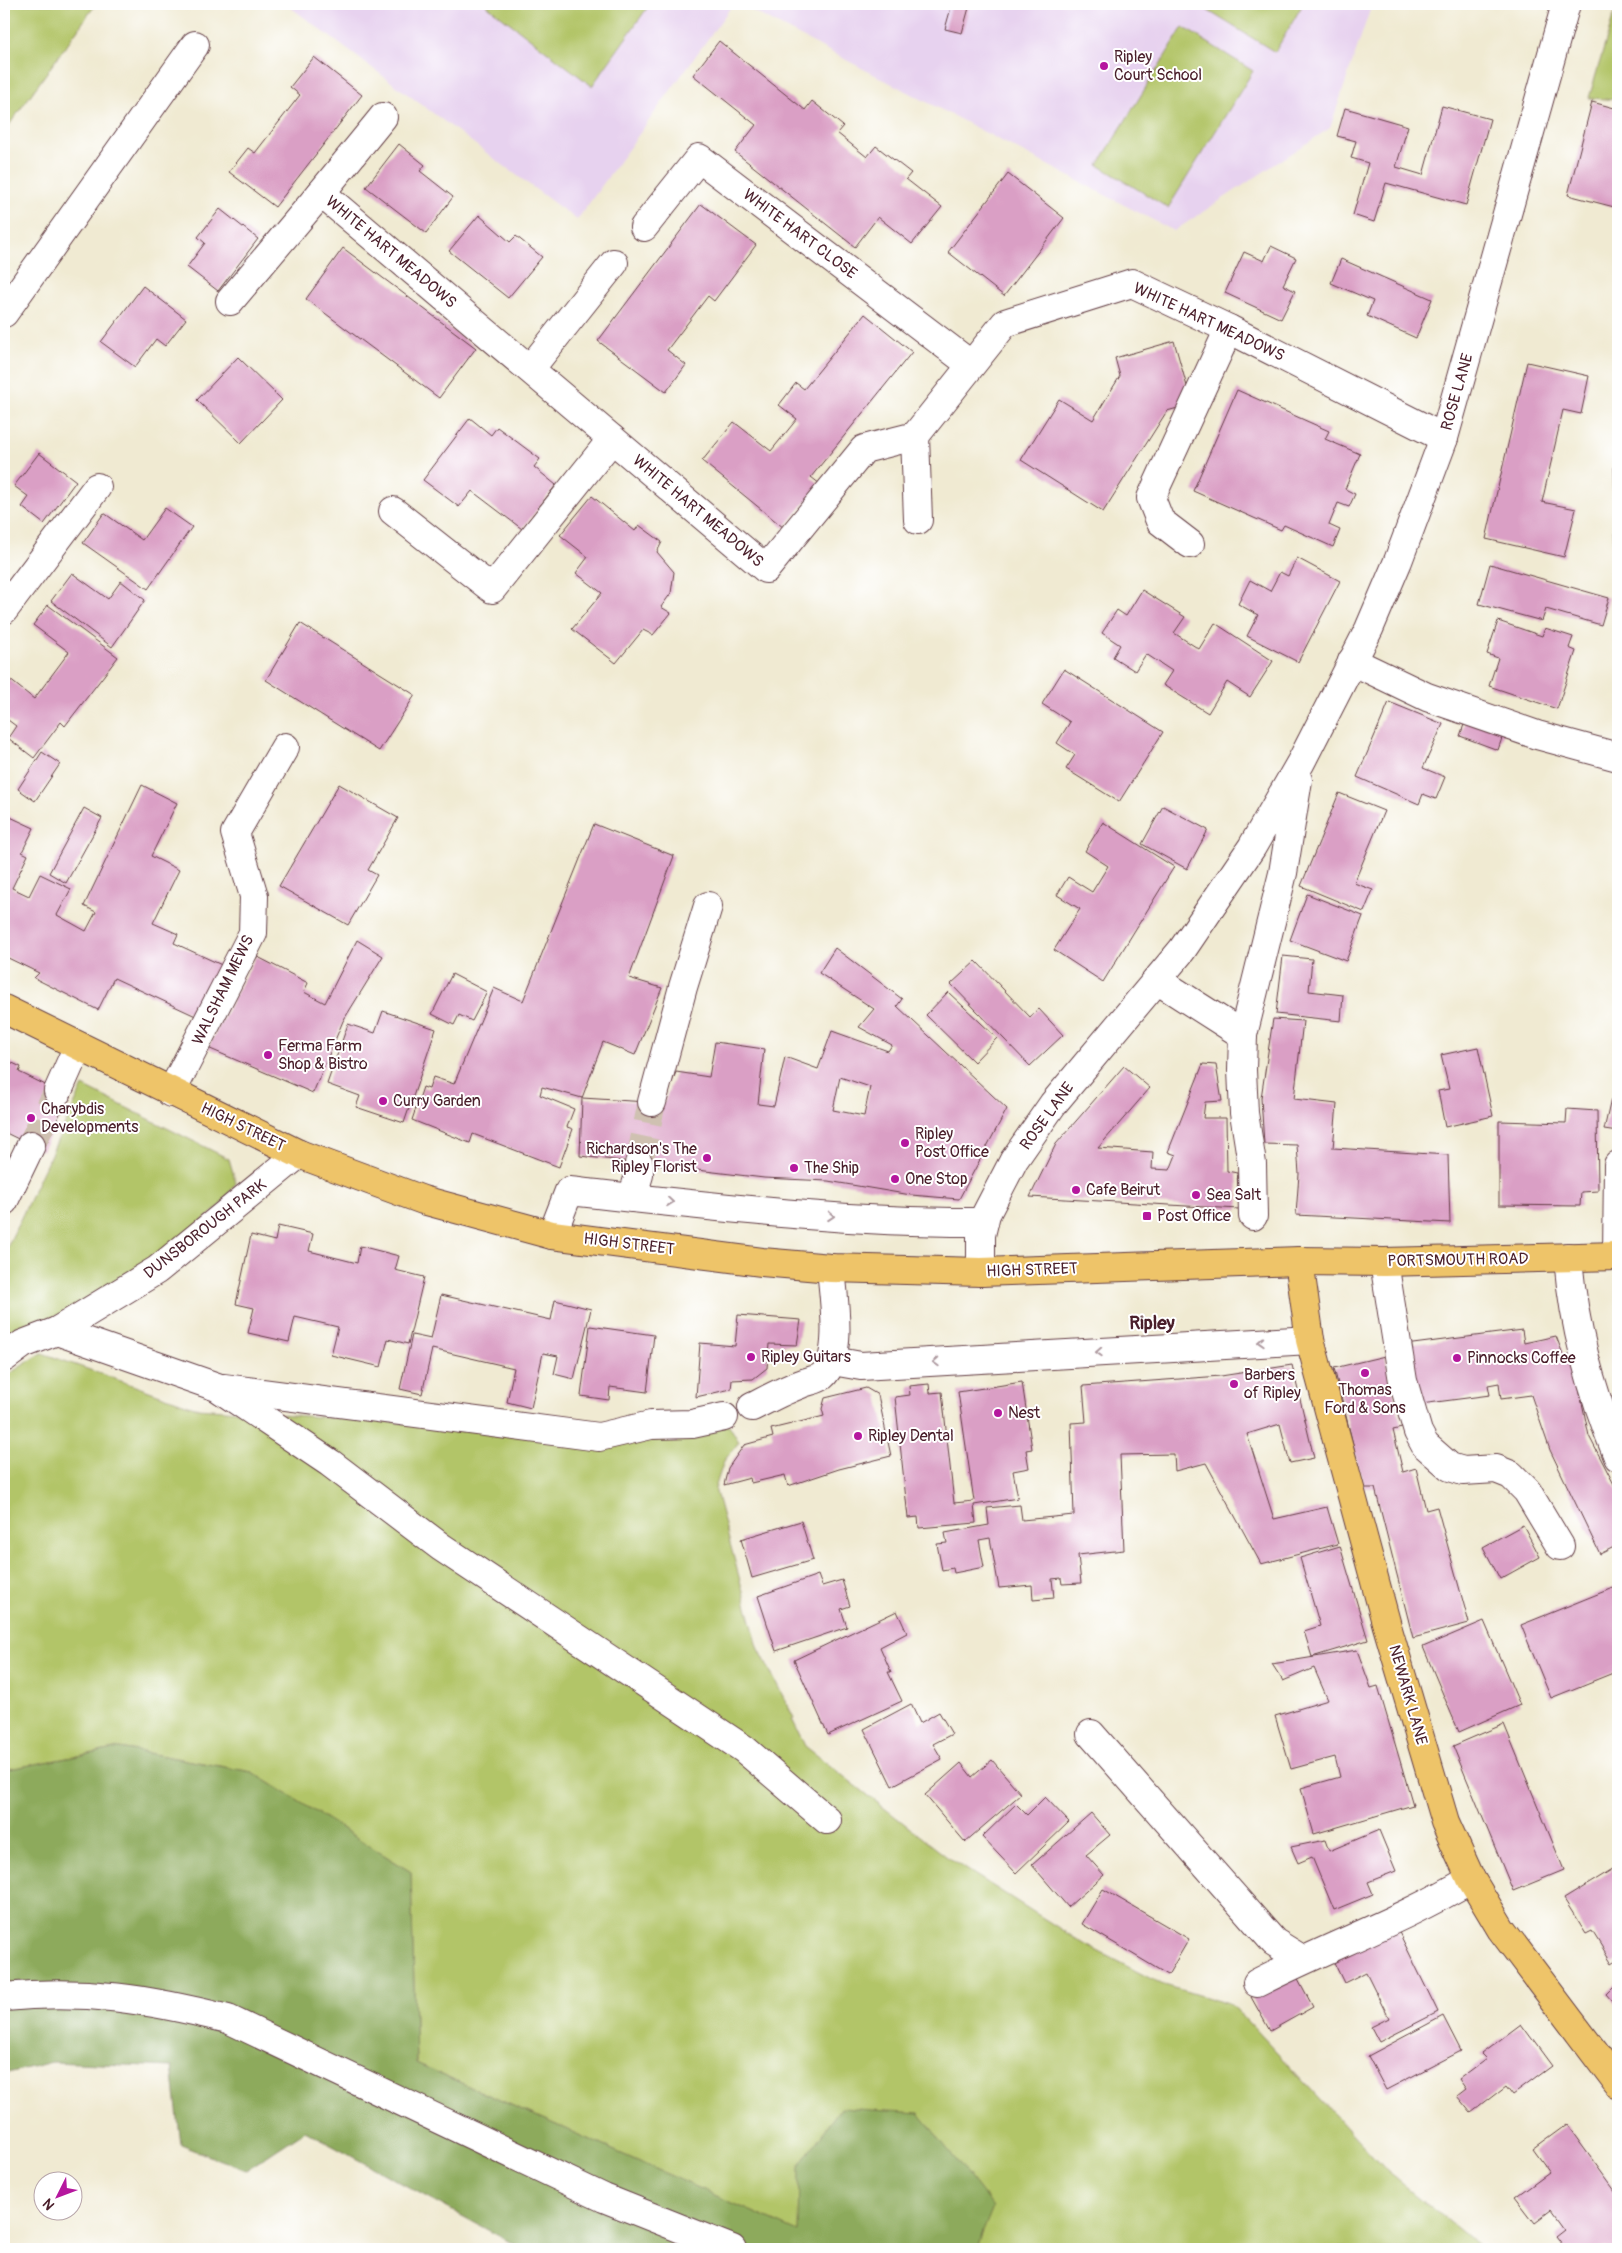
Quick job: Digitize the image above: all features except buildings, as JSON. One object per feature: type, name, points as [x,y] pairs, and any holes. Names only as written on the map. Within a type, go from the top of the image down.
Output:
[{"type":"main road","name":"HIGH STREET","points":[[4,1009],[171,1093],[299,1154],[423,1200],[552,1235],[762,1262],[831,1268],[981,1272],[1299,1261]]},
{"type":"main road","name":"PORTSMOUTH ROAD","points":[[1299,1261],[1384,1262],[1618,1256]]},
{"type":"main road","name":"NEWARK LANE","points":[[1299,1261],[1310,1340],[1387,1626],[1445,1822],[1471,1879],[1501,1929],[1618,2084]]},
{"type":"street","name":"ROSE LANE","points":[[981,1272],[981,1235],[984,1222],[1001,1183],[1053,1104],[1182,950],[1252,847],[1301,762],[1369,629],[1398,561],[1444,438],[1566,4]]},
{"type":"street","points":[[4,314],[195,45]]},
{"type":"street","name":"WHITE HART MEADOWS","points":[[230,301],[383,117]]},
{"type":"street","name":"WHITE HART CLOSE","points":[[644,227],[699,158],[970,364]]},
{"type":"street","name":"WHITE HART MEADOWS","points":[[321,193],[766,569],[864,449],[915,436],[970,364],[1004,324],[1132,283],[1229,329],[1444,438]]},
{"type":"street","points":[[530,369],[614,263]]},
{"type":"street","points":[[1190,544],[1160,521],[1151,498],[1229,329]]},
{"type":"street","points":[[915,436],[918,520]]},
{"type":"street","points":[[393,511],[492,590],[612,439]]},
{"type":"street","points":[[4,608],[97,487]]},
{"type":"street","points":[[1352,661],[1427,698],[1537,735],[1618,757]]},
{"type":"street","name":"WALSHAM MEWS","points":[[171,1093],[253,933],[254,896],[235,833],[285,747]]},
{"type":"street","name":"ROSE LANE","points":[[1252,1216],[1252,1164],[1244,1113],[1243,1035],[1283,873],[1301,762]]},
{"type":"street","points":[[652,1102],[682,987],[708,906]]},
{"type":"street","points":[[1157,980],[1243,1035]]},
{"type":"street","points":[[58,1091],[78,1046]]},
{"type":"street","points":[[4,1201],[31,1145]]},
{"type":"street","name":"DUNSBOROUGH PARK","points":[[10,1345],[57,1331],[158,1270],[299,1154]]},
{"type":"street","points":[[632,1198],[639,1175],[639,1164]]},
{"type":"street","points":[[1618,1165],[1618,1256]]},
{"type":"street","points":[[552,1235],[569,1191],[770,1212],[928,1222],[984,1222]]},
{"type":"street","points":[[1568,1257],[1571,1301],[1581,1344],[1604,1423],[1618,1457]]},
{"type":"street","points":[[1384,1262],[1403,1381],[1418,1432],[1425,1445],[1450,1467],[1463,1471],[1496,1469],[1511,1475],[1527,1491],[1560,1546]]},
{"type":"street","points":[[752,1406],[800,1384],[821,1377],[833,1361],[835,1314],[831,1268]]},
{"type":"street","points":[[57,1331],[218,1387],[599,1437],[651,1426],[692,1424],[724,1416]]},
{"type":"street","points":[[833,1361],[861,1366],[1310,1340]]},
{"type":"street","points":[[218,1387],[330,1463],[441,1547],[744,1749],[827,1820]]},
{"type":"street","points":[[1091,1734],[1274,1942],[1303,1960]]},
{"type":"street","points":[[1257,1984],[1303,1960],[1445,1895],[1471,1879]]},
{"type":"street","points":[[4,1997],[46,1993],[111,1995],[167,2003],[228,2019],[604,2198],[732,2249]]},
{"type":"shaded area","points":[[286,4],[733,4],[577,220]]},
{"type":"shaded area","name":"Ripley Court School","points":[[739,4],[1372,4],[1330,128],[1174,231]]},
{"type":"green space","points":[[4,4],[96,4],[4,132]]},
{"type":"green space","points":[[485,4],[650,4],[592,86]]},
{"type":"green space","points":[[1197,4],[1303,4],[1275,52]]},
{"type":"green space","points":[[1617,4],[1618,100],[1589,98]]},
{"type":"green space","points":[[1183,27],[1253,71],[1168,208],[1098,165]]},
{"type":"green space","points":[[83,1086],[229,1159],[236,1183],[219,1207],[151,1264],[4,1345],[4,1254]]},
{"type":"green space","points":[[42,1353],[197,1408],[644,1441],[729,1425],[739,1442],[724,1461],[715,1488],[758,1647],[794,1718],[792,1719],[805,1746],[947,1857],[1084,1944],[1161,1984],[1232,2005],[1388,2172],[1483,2249],[836,2249],[416,2063],[411,1872],[252,1772],[120,1748],[4,1770],[4,1377]]},
{"type":"green space","points":[[120,1748],[252,1772],[411,1872],[416,2063],[798,2232],[799,2166],[841,2108],[919,2113],[993,2207],[976,2249],[523,2249],[305,2131],[246,2170],[181,2145],[172,2067],[52,2062],[4,2074],[4,1770]]},
{"type":"tunnel","points":[[31,1145],[58,1091]]},
{"type":"tunnel","points":[[639,1164],[652,1102]]},
{"type":"place","name":"Ripley Court School","points":[[1104,66]]},
{"type":"place","name":"Ferma Farm Shop & Bistro","points":[[268,1055]]},
{"type":"place","name":"Curry Garden","points":[[383,1101]]},
{"type":"place","name":"Charybdis Developments","points":[[31,1118]]},
{"type":"place","name":"Ripley Post Office","points":[[905,1143]]},
{"type":"place","name":"Richardson's The Ripley Florist","points":[[707,1158]]},
{"type":"place","name":"The Ship","points":[[794,1168]]},
{"type":"place","name":"One Stop","points":[[895,1179]]},
{"type":"place","name":"Cafe Beirut","points":[[1076,1190]]},
{"type":"place","name":"Sea Salt","points":[[1196,1195]]},
{"type":"place","name":"Post Office","points":[[1147,1216]]},
{"type":"place","name":"Ripley Guitars","points":[[751,1357]]},
{"type":"place","name":"Pinnocks Coffee","points":[[1457,1358]]},
{"type":"place","name":"Thomas Ford & Sons","points":[[1365,1373]]},
{"type":"place","name":"Barbers of Ripley","points":[[1234,1384]]},
{"type":"place","name":"Nest","points":[[998,1413]]},
{"type":"place","name":"Ripley Dental","points":[[858,1436]]},
{"type":"district","name":"Ripley","points":[[1152,1323]]}]
